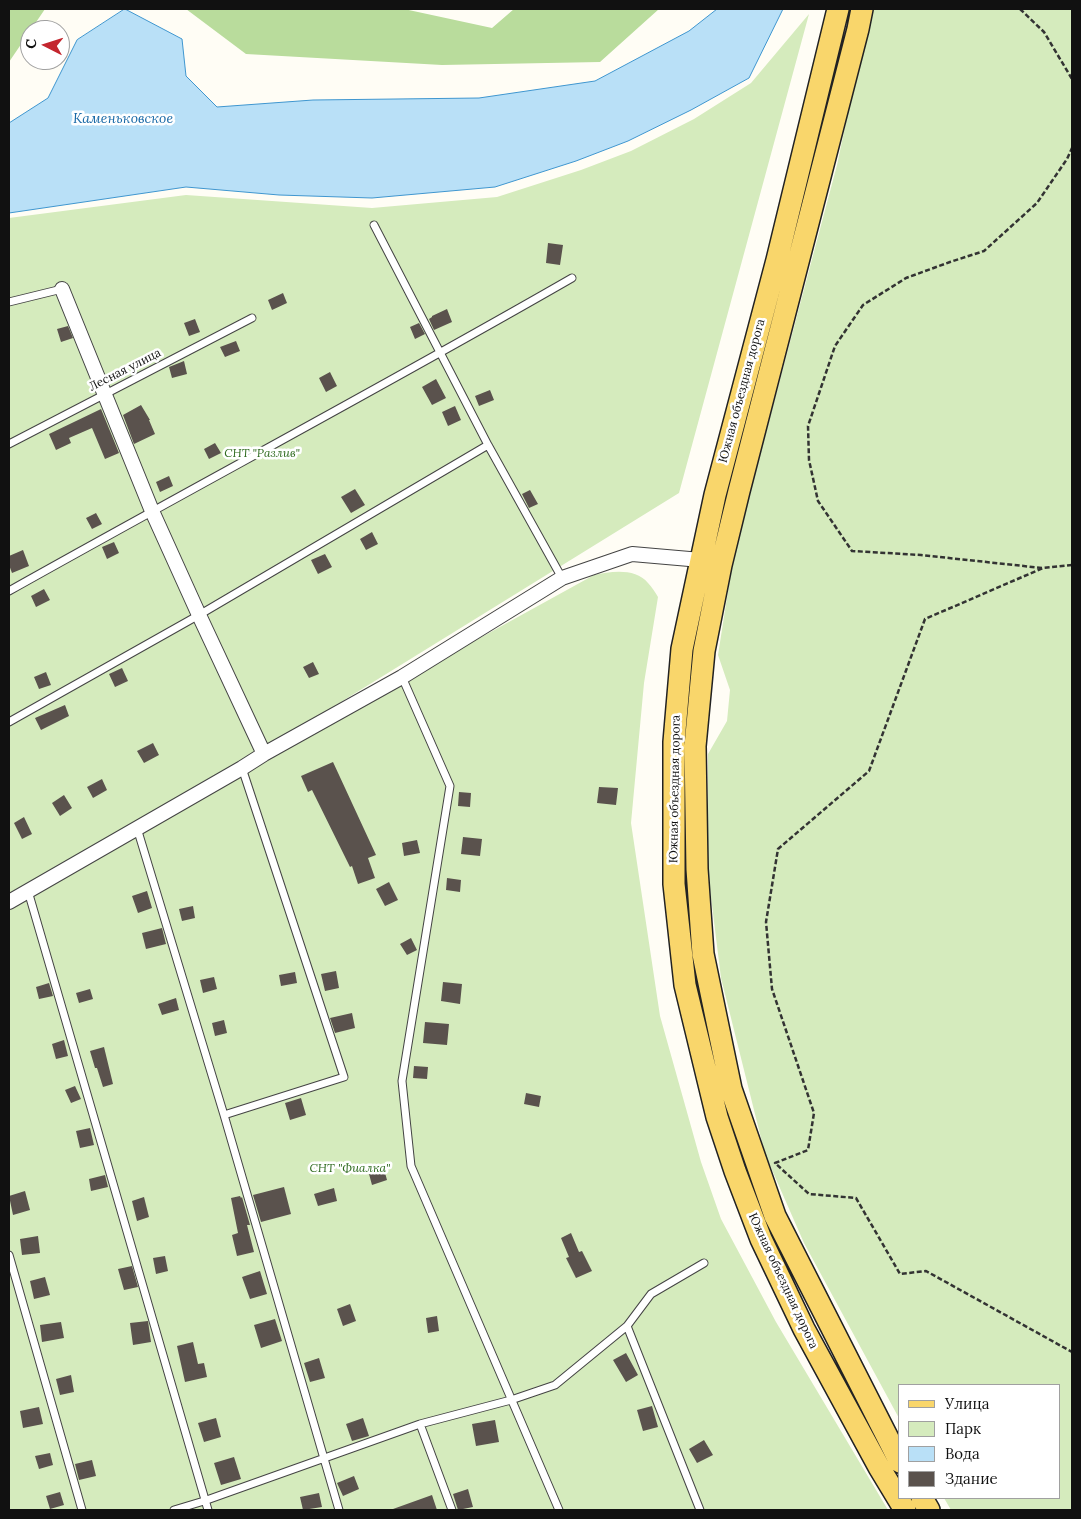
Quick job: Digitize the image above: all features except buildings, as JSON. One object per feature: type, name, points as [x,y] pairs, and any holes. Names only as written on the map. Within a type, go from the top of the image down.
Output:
[{"type":"main road","name":"Южная объездная дорога","points":[[838,9],[777,260],[715,496],[695,746],[697,869],[703,954],[731,1089],[775,1216],[898,1458]]},
{"type":"main road","name":"Южная объездная дорога","points":[[862,9],[856,39],[709,573],[682,650],[674,742],[674,884],[687,994],[716,1117],[734,1171],[761,1239],[804,1329],[898,1498]]},
{"type":"main road","name":"Южная объездная дорога","points":[[898,1499],[905,1510]]},
{"type":"main road","points":[[923,1499],[929,1510]]},
{"type":"street","points":[[62,289],[152,511],[264,754]]},
{"type":"street","points":[[9,902],[264,754],[402,678],[562,578],[632,554],[709,573]]},
{"type":"lane","points":[[374,226],[488,445],[562,578]]},
{"type":"lane","points":[[9,591],[440,354],[572,278]]},
{"type":"lane","points":[[9,302],[62,289]]},
{"type":"lane","name":"Лесная улица","points":[[9,444],[252,318]]},
{"type":"lane","points":[[9,722],[199,615],[488,445]]},
{"type":"lane","points":[[402,678],[450,786],[402,1081],[411,1166],[559,1510]]},
{"type":"lane","points":[[224,1115],[344,1077],[242,768]]},
{"type":"lane","points":[[137,828],[224,1115],[339,1510]]},
{"type":"lane","points":[[28,891],[208,1510]]},
{"type":"lane","points":[[9,1255],[82,1510]]},
{"type":"lane","points":[[174,1510],[420,1424],[511,1400],[555,1384],[627,1326],[652,1294],[704,1262]]},
{"type":"lane","points":[[627,1326],[700,1510]]},
{"type":"lane","points":[[420,1424],[452,1510]]},
{"type":"path","points":[[1020,9],[1044,32],[1072,80]]},
{"type":"path","points":[[1072,148],[1067,159],[1038,203],[984,251],[906,278],[863,305],[835,346],[808,426],[809,460],[818,501],[852,551],[1043,568],[1072,565]]},
{"type":"path","points":[[1043,568],[925,619],[869,771],[778,849],[766,922],[772,989],[814,1113],[808,1150],[775,1164],[809,1194],[856,1198],[900,1274],[926,1271],[1072,1352]]},
{"type":"green space","points":[[9,9],[45,9],[38,20],[20,20],[20,46],[9,62]]},
{"type":"green space","points":[[186,9],[404,9],[492,28],[514,9],[659,9],[600,62],[442,65],[246,54]]},
{"type":"green space","points":[[870,9],[1072,9],[1072,1510],[951,1510],[945,1499],[1061,1499],[1061,1384],[898,1384],[898,1416],[804,1243],[765,1154],[721,978],[708,873],[708,754],[727,721],[730,690],[718,655],[734,553],[837,165]]},
{"type":"green space","name":"СНТ \"Фиалка\"","points":[[809,14],[679,493],[150,820],[594,575],[608,572],[623,572],[643,578],[658,597],[644,683],[631,823],[660,1016],[701,1162],[721,1219],[776,1322],[888,1510],[9,1510],[9,218],[186,195],[372,208],[497,197],[581,170],[631,151],[694,119],[751,83]]},
{"type":"water","name":"Каменьковское","points":[[125,9],[182,39],[186,76],[217,107],[313,100],[479,98],[595,81],[689,31],[717,9],[783,9],[749,78],[691,110],[628,141],[576,161],[495,187],[372,198],[279,195],[186,187],[9,213],[9,123],[48,98],[62,70],[70,70],[70,54],[77,40]]},
{"type":"park label","name":"СНТ \"Разлив\"","points":[[262,454]]}]
